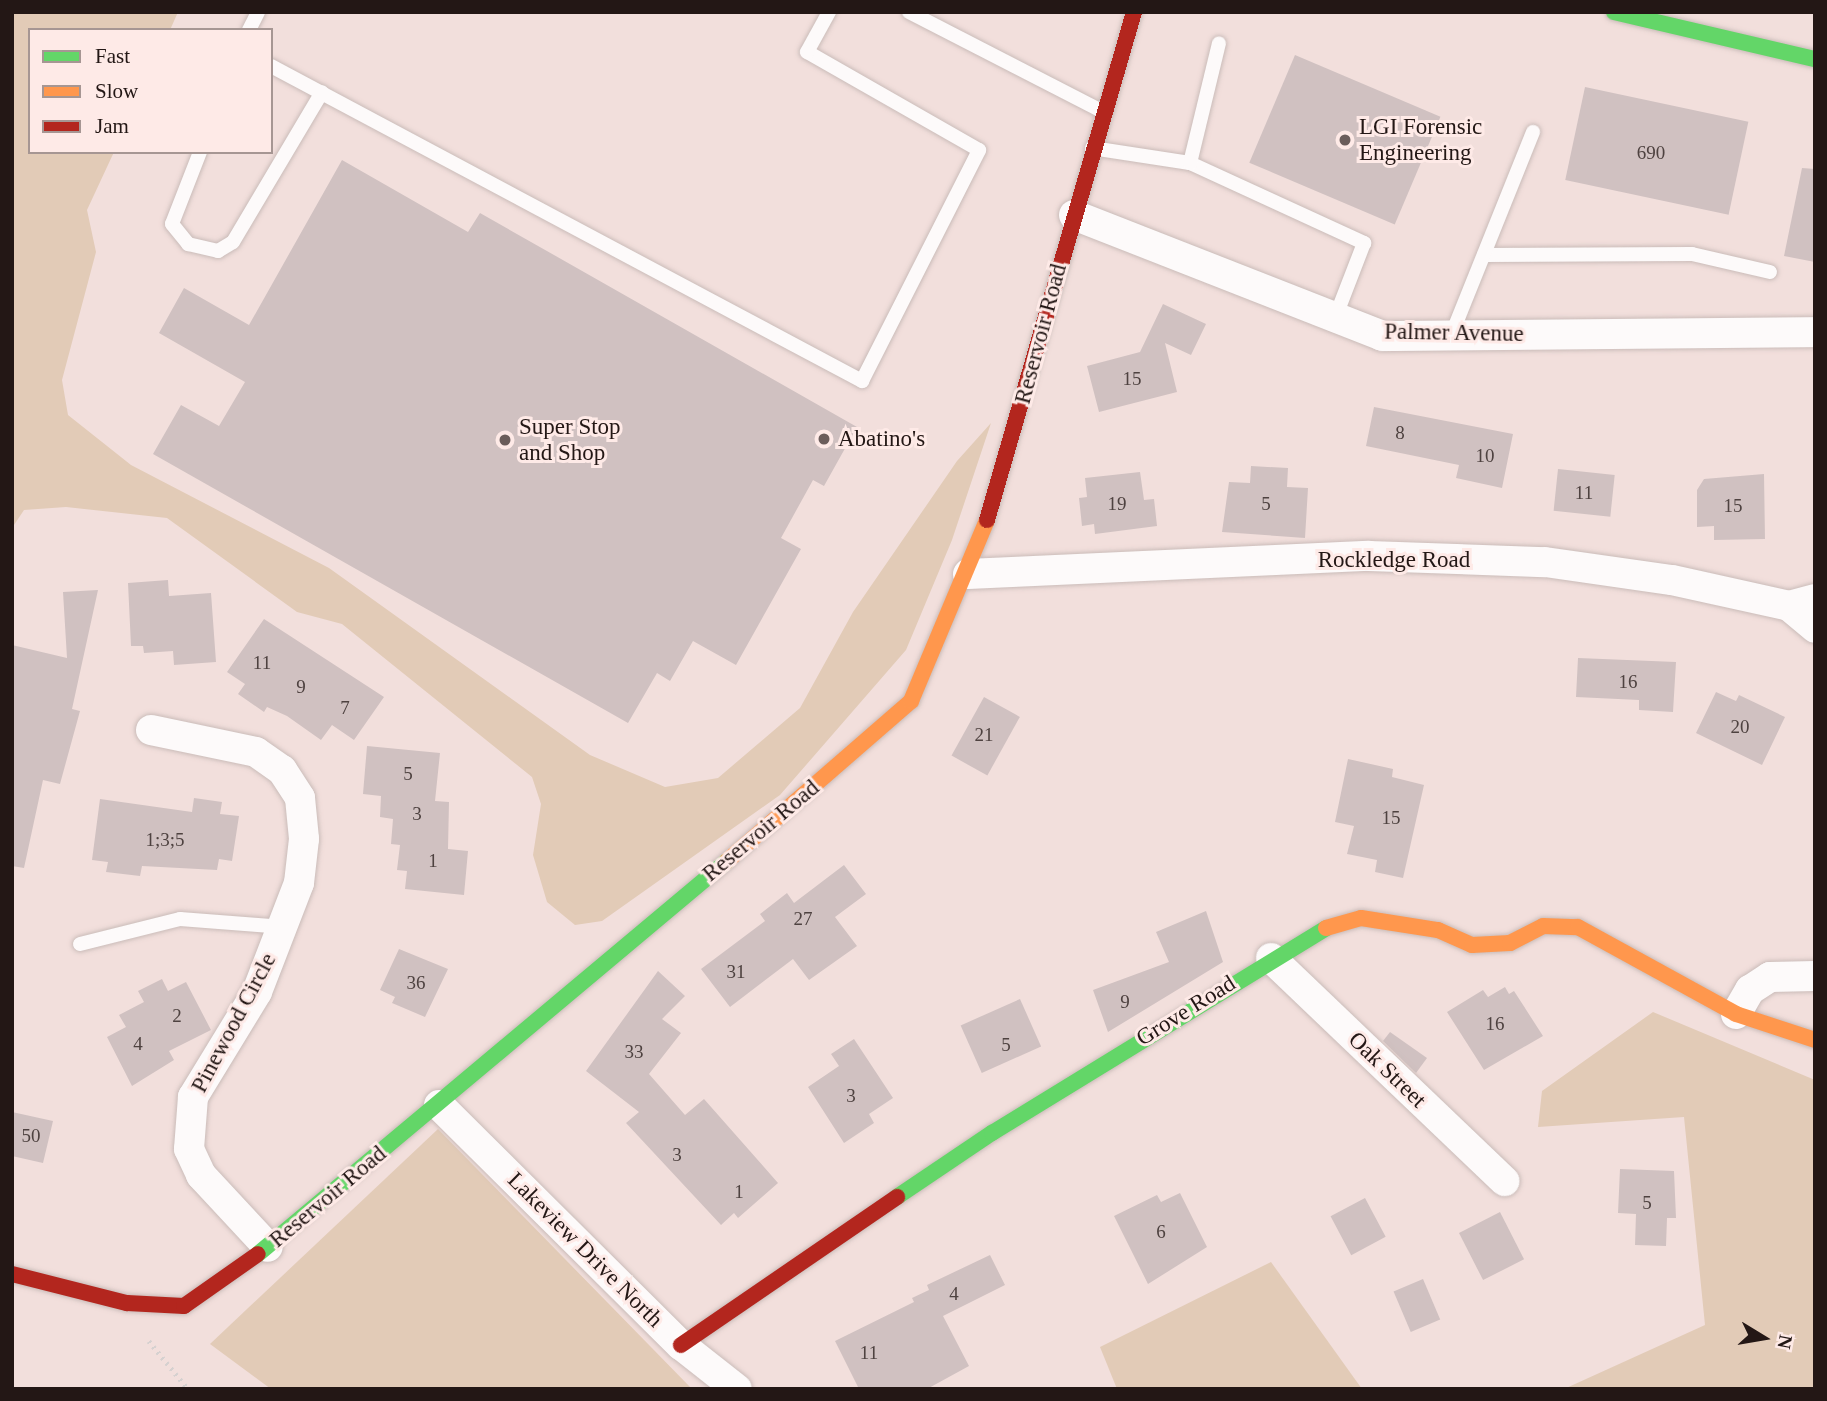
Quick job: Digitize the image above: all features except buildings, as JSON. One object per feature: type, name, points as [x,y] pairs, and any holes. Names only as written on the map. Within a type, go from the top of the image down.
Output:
[{"type":"street","name":"Reservoir Road","points":[[12,1274],[162,1308],[184,1306],[268,1247],[439,1105],[658,914],[770,828],[911,701],[968,574],[1003,474],[1091,148],[1106,113],[1135,12]]},
{"type":"street","points":[[1614,12],[1815,59]]},
{"type":"street","name":"Palmer Avenue","points":[[1074,215],[1382,336],[1451,337],[1711,328],[1815,332]]},
{"type":"street","name":"Rockledge Road","points":[[968,574],[1369,556],[1545,562],[1672,580],[1802,603]]},
{"type":"street","points":[[1802,603],[1815,628]]},
{"type":"street","name":"Pinewood Circle","points":[[151,730],[256,752],[282,770],[300,798],[304,839],[299,883],[257,992],[193,1097],[189,1149],[201,1175],[268,1247]]},
{"type":"street","name":"Grove Road","points":[[681,1345],[992,1133],[1271,958],[1327,928],[1361,918],[1438,930],[1472,945],[1510,943],[1543,926],[1578,927],[1736,1014],[1815,1040]]},
{"type":"street","name":"Oak Street","points":[[1271,958],[1504,1181]]},
{"type":"street","points":[[1736,1014],[1750,990],[1770,977],[1815,976]]},
{"type":"street","name":"Lakeview Drive North","points":[[439,1105],[681,1345],[737,1389]]},
{"type":"lane","points":[[250,28],[258,12]]},
{"type":"lane","points":[[273,67],[862,381],[979,150],[807,52],[829,12]]},
{"type":"lane","points":[[909,12],[1106,113]]},
{"type":"lane","points":[[1190,163],[1219,43]]},
{"type":"lane","points":[[199,154],[172,224],[188,244],[218,251],[233,242],[322,92]]},
{"type":"lane","points":[[1451,337],[1533,132]]},
{"type":"lane","points":[[1091,148],[1190,163],[1364,243],[1335,318]]},
{"type":"lane","points":[[1484,255],[1692,254],[1770,272]]},
{"type":"lane","points":[[80,944],[180,919],[284,927]]},
{"type":"path","points":[[144,1333],[188,1389]]},
{"type":"shaded area","points":[[12,12],[178,12],[171,28],[28,28],[28,154],[113,154],[87,210],[96,252],[62,380],[68,415],[131,465],[329,568],[590,755],[665,787],[718,778],[800,708],[853,612],[957,461],[991,423],[952,540],[906,650],[780,795],[602,921],[575,925],[547,902],[533,855],[541,804],[532,777],[342,624],[297,612],[167,518],[66,507],[24,510],[12,528]]},
{"type":"shaded area","points":[[1653,1012],[1815,1080],[1815,1389],[1564,1389],[1705,1325],[1684,1117],[1538,1127],[1542,1091]]},
{"type":"shaded area","points":[[438,1129],[692,1389],[271,1389],[210,1344]]},
{"type":"shaded area","points":[[1271,1262],[1362,1389],[1117,1389],[1100,1347]]},
{"type":"traffic: fast","points":[[1614,12],[1815,59]]},
{"type":"traffic: fast","points":[[258,1254],[727,861]]},
{"type":"traffic: fast","points":[[897,1197],[992,1133],[1326,928]]},
{"type":"traffic: slow","points":[[727,861],[911,701],[987,520]]},
{"type":"traffic: slow","points":[[1326,928],[1361,918],[1438,930],[1472,945],[1510,943],[1543,926],[1578,927],[1736,1014],[1815,1040]]},
{"type":"traffic: jam","points":[[987,520],[1134,12]]},
{"type":"traffic: jam","points":[[681,1345],[897,1197]]},
{"type":"traffic: jam","points":[[12,1274],[127,1303],[184,1306],[258,1254]]},
{"type":"place","name":"LGI Forensic Engineering","points":[[1345,140]]},
{"type":"place","name":"Abatino's","points":[[824,439]]},
{"type":"place","name":"Super Stop and Shop","points":[[505,440]]}]
